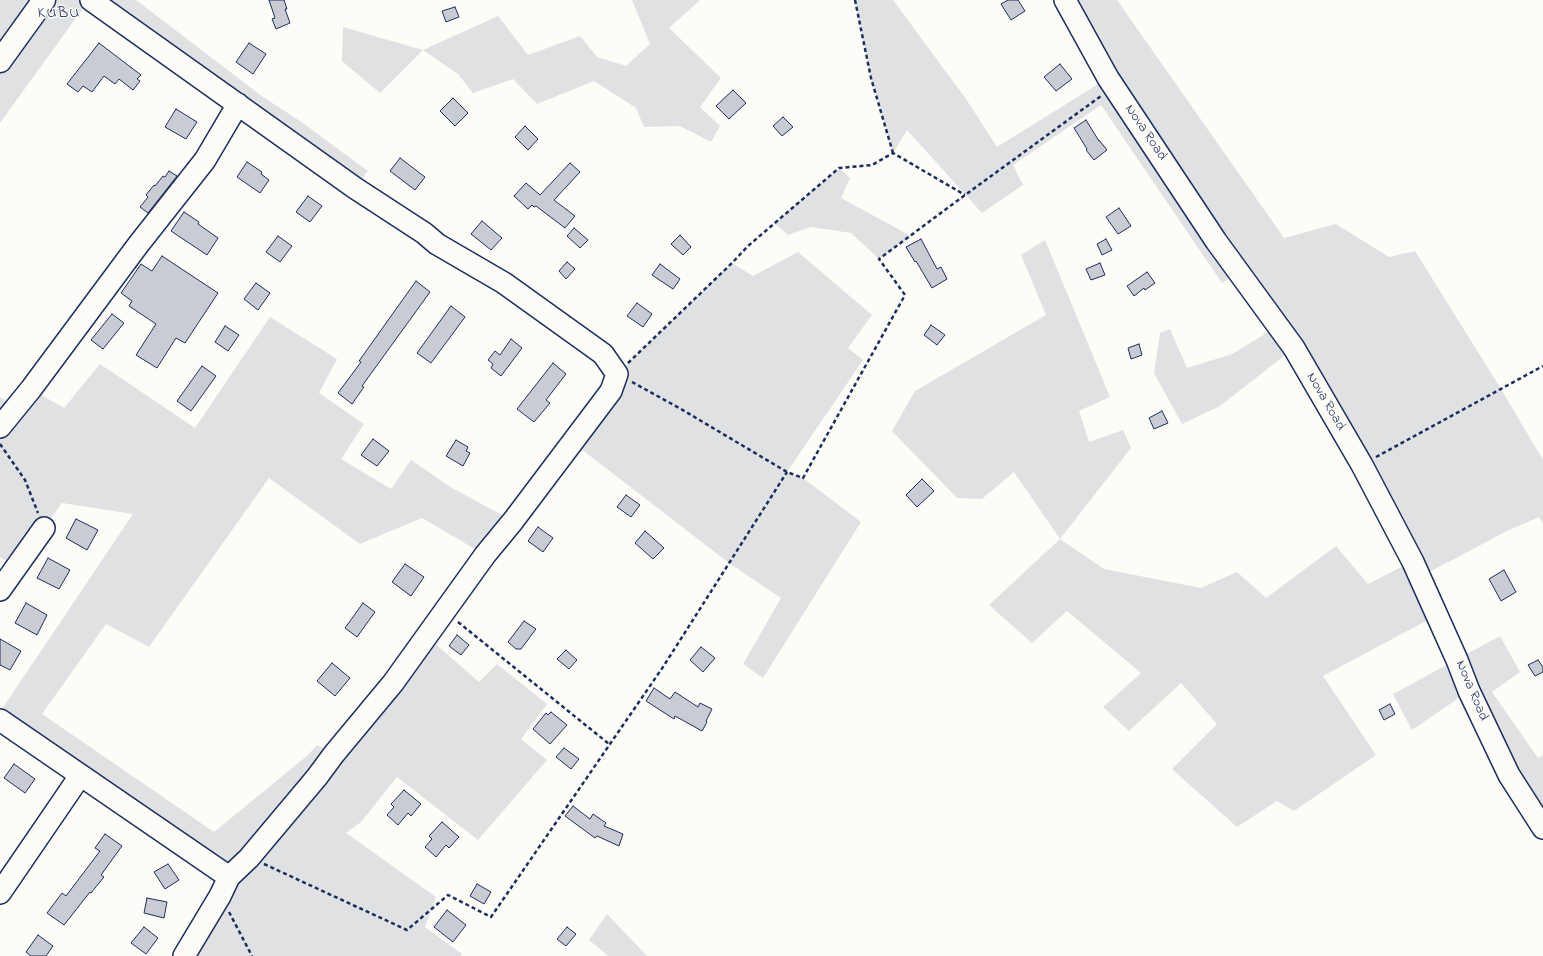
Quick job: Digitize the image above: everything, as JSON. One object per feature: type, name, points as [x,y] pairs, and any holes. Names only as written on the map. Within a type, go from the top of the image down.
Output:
[{"type":"main road","points":[[0,61],[44,0]]},
{"type":"street","points":[[91,0],[356,188],[438,244],[504,282],[603,354],[617,374],[611,391],[485,555],[392,683],[317,777],[249,858],[229,877],[220,896],[184,956]]},
{"type":"street","name":"Nova Road","points":[[1065,0],[1114,87],[1216,241],[1294,348],[1362,465],[1413,562],[1457,660],[1469,691],[1509,775],[1543,828]]},
{"type":"street","points":[[0,427],[31,389],[138,245],[205,160],[238,104]]},
{"type":"street","points":[[0,590],[44,528]]},
{"type":"street","points":[[0,720],[26,736],[80,776],[229,877]]},
{"type":"street","points":[[0,893],[80,776]]},
{"type":"path","points":[[855,0],[871,78],[893,153],[965,195]]},
{"type":"path","points":[[893,153],[872,165],[839,168],[748,246],[617,374],[681,409],[787,472],[802,478],[905,295],[879,260],[965,195],[1114,87]]},
{"type":"path","points":[[1362,465],[1543,366]]},
{"type":"path","points":[[0,444],[25,480],[44,528]]},
{"type":"path","points":[[249,858],[407,930],[448,895],[491,917],[663,667],[787,472]]},
{"type":"path","points":[[445,611],[610,744]]},
{"type":"path","points":[[220,896],[252,956]]},
{"type":"shaded area","points":[[0,0],[89,0],[0,123]]},
{"type":"shaded area","points":[[91,0],[136,0],[263,97],[300,121],[368,171],[355,188]]},
{"type":"shaded area","points":[[632,0],[700,0],[669,28],[721,78],[700,107],[720,126],[711,142],[680,126],[644,127],[636,108],[594,81],[537,104],[513,79],[473,93],[458,74],[423,50],[498,16],[528,55],[580,36],[597,57],[626,66],[650,44]]},
{"type":"shaded area","points":[[855,0],[893,0],[966,99],[997,147],[1108,78],[1065,0],[1117,0],[1284,238],[1336,224],[1389,257],[1415,251],[1501,389],[1543,460],[1543,524],[1539,517],[1505,532],[1420,577],[1437,615],[1323,676],[1376,755],[1294,811],[1277,801],[1237,827],[1172,769],[1217,724],[1181,683],[1129,731],[1103,707],[1141,673],[1067,611],[1032,643],[989,605],[1060,539],[1104,569],[1201,588],[1237,572],[1266,598],[1336,546],[1368,584],[1413,561],[1294,348],[1220,406],[1182,424],[1154,373],[1160,333],[1170,329],[1187,368],[1232,354],[1278,326],[1239,272],[1222,283],[1101,105],[1013,165],[1023,185],[982,213],[907,130],[893,153],[871,78]]},
{"type":"shaded area","points":[[343,27],[423,50],[380,93],[342,61]]},
{"type":"shaded area","points":[[839,168],[850,178],[841,198],[911,236],[879,259],[851,233],[811,227],[788,235],[774,223]]},
{"type":"shaded area","points":[[1045,240],[1110,397],[1079,411],[1089,442],[1123,430],[1131,448],[1060,539],[1014,472],[982,499],[957,498],[892,431],[915,391],[1046,315],[1021,255]]},
{"type":"shaded area","points":[[798,252],[872,315],[848,348],[863,360],[787,472],[803,478],[861,522],[763,678],[743,664],[781,598],[729,563],[572,442],[617,374],[732,263],[753,276]]},
{"type":"shaded area","points":[[270,317],[337,359],[319,393],[364,424],[341,459],[391,489],[411,460],[452,488],[513,521],[485,555],[422,518],[360,544],[269,478],[149,647],[106,624],[42,714],[214,832],[308,755],[317,745],[333,754],[426,636],[479,682],[497,664],[547,704],[521,739],[547,760],[478,840],[397,777],[361,822],[346,833],[436,897],[425,927],[462,954],[461,956],[196,956],[188,949],[229,877],[0,712],[133,514],[62,503],[15,568],[0,557],[0,397],[15,408],[31,389],[64,408],[100,364],[195,428]]},
{"type":"shaded area","points":[[1500,636],[1520,672],[1492,692],[1538,758],[1543,755],[1543,828],[1469,691],[1412,730],[1393,694]]},
{"type":"shaded area","points":[[607,914],[647,956],[608,956],[589,940]]},
{"type":"building","points":[[269,0],[284,0],[287,9],[285,9],[290,23],[276,29],[272,19],[275,18]]},
{"type":"building","points":[[1008,0],[1018,0],[1025,11],[1011,20],[1001,4]]},
{"type":"building","points":[[455,7],[459,17],[446,22],[442,11]]},
{"type":"building","points":[[99,43],[141,75],[137,79],[140,81],[133,90],[119,79],[115,84],[104,76],[92,92],[83,86],[78,92],[67,84]]},
{"type":"building","points":[[249,43],[266,54],[253,74],[236,62]]},
{"type":"building","points":[[1060,64],[1072,79],[1056,91],[1044,77]]},
{"type":"building","points":[[733,90],[746,103],[729,119],[716,106]]},
{"type":"building","points":[[453,98],[468,113],[455,126],[440,111]]},
{"type":"building","points":[[176,109],[197,122],[186,139],[165,127]]},
{"type":"building","points":[[783,117],[793,127],[782,136],[773,126]]},
{"type":"building","points":[[1086,120],[1099,141],[1107,150],[1094,160],[1086,150],[1087,149],[1074,128]]},
{"type":"building","points":[[525,126],[538,139],[528,150],[515,137]]},
{"type":"building","points":[[400,158],[425,177],[415,190],[390,171]]},
{"type":"building","points":[[247,162],[262,172],[261,174],[269,180],[260,193],[237,177]]},
{"type":"building","points":[[570,163],[580,172],[554,200],[575,216],[565,228],[536,206],[534,207],[532,205],[528,209],[514,196],[526,183],[540,195]]},
{"type":"building","points":[[169,171],[177,176],[148,213],[140,207],[148,197],[146,195],[163,176],[165,177]]},
{"type":"building","points":[[308,196],[322,206],[310,222],[296,212]]},
{"type":"building","points":[[1119,208],[1131,226],[1118,234],[1106,217]]},
{"type":"building","points":[[184,212],[218,238],[207,255],[171,231]]},
{"type":"building","points":[[482,221],[502,238],[491,250],[471,234]]},
{"type":"building","points":[[574,228],[588,240],[580,248],[567,236]]},
{"type":"building","points":[[680,235],[691,247],[683,255],[671,244]]},
{"type":"building","points":[[278,236],[292,246],[280,262],[266,252]]},
{"type":"building","points":[[921,239],[937,269],[941,267],[947,279],[932,288],[906,247]]},
{"type":"building","points":[[1106,239],[1112,250],[1102,255],[1097,244]]},
{"type":"building","points":[[162,256],[218,293],[185,343],[176,338],[157,368],[136,355],[156,324],[129,306],[132,301],[121,293],[141,264],[152,271]]},
{"type":"building","points":[[567,262],[575,269],[566,279],[559,271]]},
{"type":"building","points":[[1100,263],[1105,275],[1091,280],[1086,269]]},
{"type":"building","points":[[660,264],[680,279],[673,289],[652,275]]},
{"type":"building","points":[[1147,272],[1155,283],[1145,290],[1144,288],[1134,296],[1127,286]]},
{"type":"building","points":[[416,281],[430,292],[362,386],[364,387],[352,404],[338,393]]},
{"type":"building","points":[[256,283],[270,293],[258,310],[244,299]]},
{"type":"building","points":[[637,303],[652,314],[643,327],[627,316]]},
{"type":"building","points":[[451,306],[465,317],[431,363],[417,353]]},
{"type":"building","points":[[112,314],[124,323],[103,349],[91,340]]},
{"type":"building","points":[[931,325],[945,335],[937,345],[924,335]]},
{"type":"building","points":[[225,326],[239,335],[228,351],[215,342]]},
{"type":"building","points":[[511,339],[522,348],[501,376],[491,368],[493,364],[488,360],[495,351],[500,355]]},
{"type":"building","points":[[1139,344],[1142,355],[1131,359],[1128,348]]},
{"type":"building","points":[[553,363],[566,374],[546,400],[550,403],[534,422],[517,409]]},
{"type":"building","points":[[202,366],[216,376],[191,411],[177,401]]},
{"type":"building","points":[[1162,411],[1168,423],[1154,429],[1149,418]]},
{"type":"building","points":[[373,439],[389,451],[377,466],[361,455]]},
{"type":"building","points":[[456,440],[468,447],[466,451],[470,453],[463,466],[446,456]]},
{"type":"building","points":[[922,479],[934,491],[917,507],[906,495]]},
{"type":"building","points":[[626,495],[640,505],[631,517],[617,507]]},
{"type":"building","points":[[76,519],[98,530],[87,550],[66,538]]},
{"type":"building","points":[[538,527],[553,538],[543,552],[528,541]]},
{"type":"building","points":[[645,531],[664,548],[653,559],[635,543]]},
{"type":"building","points":[[48,558],[70,570],[59,589],[37,578]]},
{"type":"building","points":[[405,564],[424,577],[411,596],[392,582]]},
{"type":"building","points":[[1504,570],[1516,592],[1501,601],[1489,579]]},
{"type":"building","points":[[26,603],[47,615],[37,635],[15,623]]},
{"type":"building","points":[[363,603],[375,612],[357,637],[345,628]]},
{"type":"building","points":[[524,621],[536,629],[521,649],[516,649],[508,642]]},
{"type":"building","points":[[457,635],[469,645],[461,655],[449,646]]},
{"type":"building","points":[[0,639],[21,651],[10,670],[0,665]]},
{"type":"building","points":[[701,647],[715,658],[703,672],[690,660]]},
{"type":"building","points":[[566,650],[577,660],[569,669],[557,659]]},
{"type":"building","points":[[1538,660],[1543,667],[1543,672],[1535,676],[1528,665]]},
{"type":"building","points":[[332,663],[350,678],[335,696],[317,681]]},
{"type":"building","points":[[654,688],[670,699],[675,692],[698,707],[700,703],[712,709],[702,731],[675,716],[674,719],[646,701]]},
{"type":"building","points":[[1390,704],[1395,714],[1384,720],[1379,710]]},
{"type":"building","points":[[551,712],[567,725],[550,744],[533,729],[546,713],[548,715]]},
{"type":"building","points":[[564,748],[579,759],[571,769],[556,757]]},
{"type":"building","points":[[14,764],[35,779],[25,793],[4,778]]},
{"type":"building","points":[[404,790],[421,804],[411,816],[408,813],[398,825],[387,815],[394,807],[391,804]]},
{"type":"building","points":[[573,806],[590,819],[593,814],[606,823],[604,826],[623,834],[619,846],[597,836],[595,838],[565,816]]},
{"type":"building","points":[[442,822],[459,837],[449,848],[446,845],[436,857],[425,847],[432,839],[429,836]]},
{"type":"building","points":[[105,834],[122,846],[101,875],[104,877],[64,925],[47,913],[62,893],[66,896],[100,851],[95,848]]},
{"type":"building","points":[[168,864],[179,880],[165,889],[154,872]]},
{"type":"building","points":[[477,884],[491,892],[484,904],[470,896]]},
{"type":"building","points":[[147,898],[167,902],[164,918],[144,913]]},
{"type":"building","points":[[447,910],[466,925],[453,942],[434,927]]},
{"type":"building","points":[[144,927],[158,938],[146,954],[131,943]]},
{"type":"building","points":[[567,927],[576,934],[566,946],[557,939]]},
{"type":"building","points":[[38,935],[53,946],[46,956],[31,956],[26,952]]},
{"type":"district","name":"KUBU","points":[[59,14]]}]
